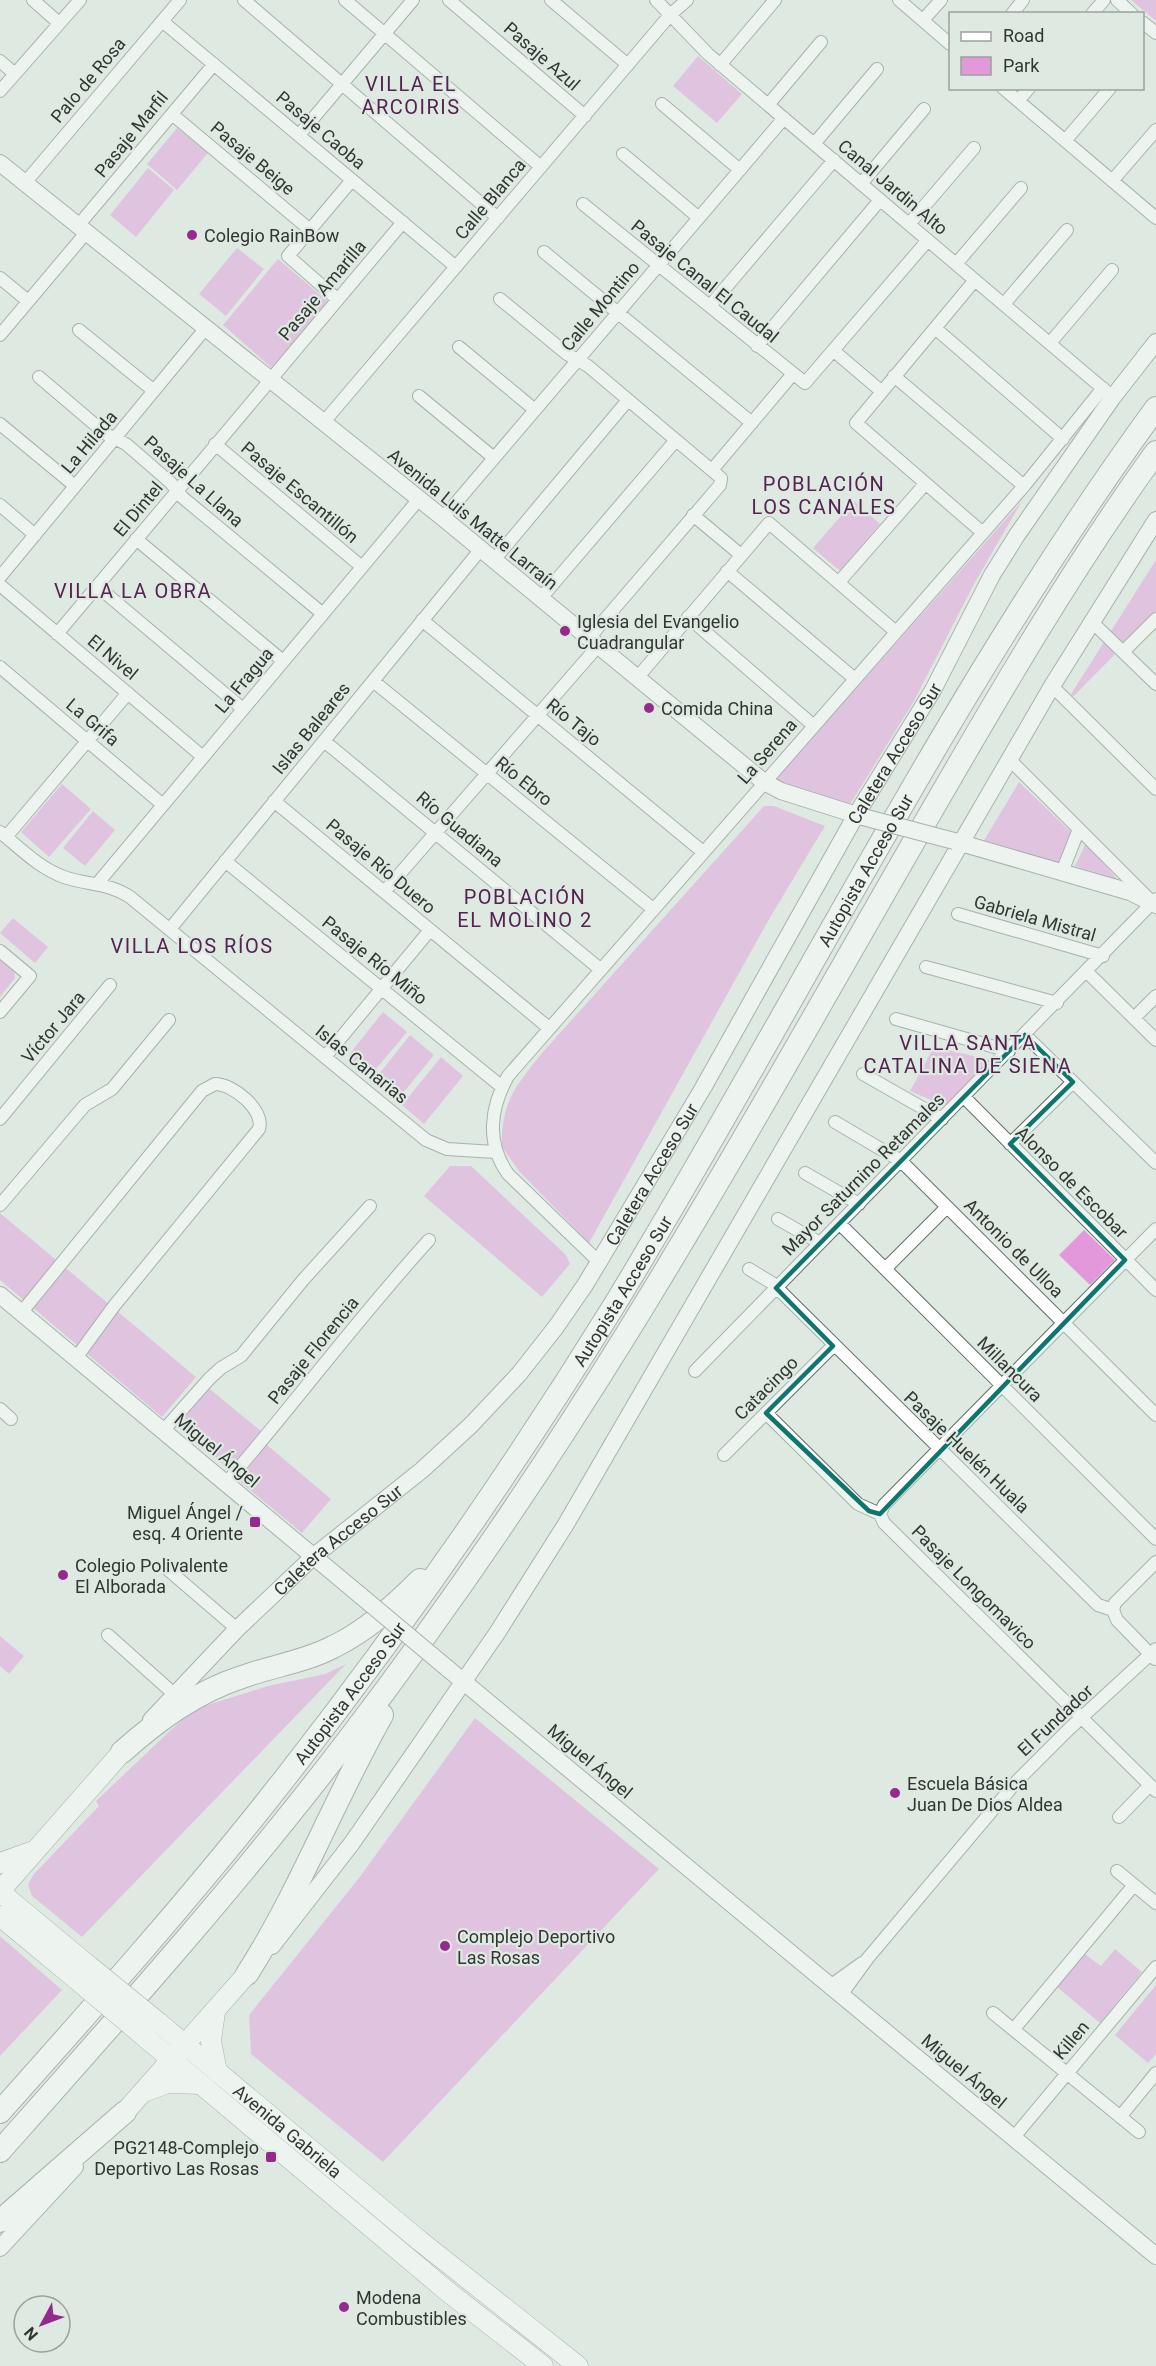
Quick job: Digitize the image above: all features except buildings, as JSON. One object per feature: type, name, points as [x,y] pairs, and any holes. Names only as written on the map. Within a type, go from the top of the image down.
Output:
[{"type":"highway","name":"Autopista Acceso Sur","points":[[0,2112],[128,1967],[280,1784],[365,1673],[543,1418],[617,1301],[1001,640],[1082,513],[1156,408]]},
{"type":"highway","name":"Autopista Acceso Sur","points":[[0,2151],[248,1866],[348,1740],[433,1624],[544,1463],[629,1330],[1027,646],[1099,533],[1156,452]]},
{"type":"highway","points":[[122,1752],[164,1718],[206,1692],[243,1676],[321,1653],[353,1636],[406,1594],[466,1531]]},
{"type":"highway","points":[[247,1974],[278,1924],[351,1771],[433,1624]]},
{"type":"highway","points":[[0,2221],[125,2112]]},
{"type":"main road","name":"Avenida Luis Matte Larraín","points":[[0,163],[443,518],[764,782],[781,791],[860,816],[1062,872],[1130,892],[1155,902]]},
{"type":"main road","name":"Caletera Acceso Sur","points":[[0,1892],[174,1694],[237,1629],[314,1556],[422,1470],[471,1425],[541,1347],[571,1307],[703,1088],[933,690],[992,575],[1108,393],[1156,342]]},
{"type":"main road","points":[[0,2248],[179,2053],[331,1872],[464,1682],[566,1524],[958,843],[1010,760],[1091,621],[1156,520]]},
{"type":"main road","name":"Miguel Ángel","points":[[1,1299],[76,1358],[1156,2256]]},
{"type":"main road","points":[[0,1863],[19,1858],[38,1848]]},
{"type":"main road","name":"Avenida Gabriela","points":[[0,1892],[83,1972],[179,2053],[217,2072],[436,2255],[578,2366]]},
{"type":"main road","name":"Avenida Gabriela","points":[[0,1916],[83,1972]]},
{"type":"main road","points":[[215,2011],[211,2041],[217,2072]]},
{"type":"main road","name":"Avenida Gabriela","points":[[179,2053],[201,2084],[447,2291],[543,2366]]},
{"type":"main road","points":[[144,2092],[168,2083],[201,2084]]},
{"type":"street","points":[[33,0],[59,23]]},
{"type":"street","points":[[0,92],[80,0]]},
{"type":"street","name":"Palo de Rosa","points":[[24,184],[180,0]]},
{"type":"street","points":[[244,0],[498,218]]},
{"type":"street","points":[[345,0],[541,167]]},
{"type":"street","points":[[299,135],[413,0]]},
{"type":"street","name":"Pasaje Azul","points":[[449,0],[585,116]]},
{"type":"street","points":[[550,0],[628,65]]},
{"type":"street","name":"Canal Jardin Alto","points":[[656,0],[720,65],[1108,393]]},
{"type":"street","name":"Calle Blanca","points":[[323,423],[670,15],[687,0]]},
{"type":"street","points":[[720,65],[775,0]]},
{"type":"street","points":[[899,0],[949,42]]},
{"type":"street","points":[[923,20],[941,0]]},
{"type":"street","points":[[1014,12],[1023,0]]},
{"type":"street","points":[[1094,12],[1104,0]]},
{"type":"street","points":[[1117,0],[1130,12]]},
{"type":"street","name":"Pasaje Caoba","points":[[162,21],[456,267]]},
{"type":"street","points":[[1144,23],[1156,33]]},
{"type":"street","points":[[768,105],[821,42]]},
{"type":"street","points":[[0,61],[15,74]]},
{"type":"street","name":"Pasaje Marfil","points":[[0,335],[214,64]]},
{"type":"street","points":[[814,144],[877,69]]},
{"type":"street","points":[[1005,90],[1156,218]]},
{"type":"street","points":[[1018,101],[1027,90]]},
{"type":"street","points":[[1065,141],[1108,90]]},
{"type":"street","points":[[662,104],[740,170]]},
{"type":"street","points":[[861,184],[924,109]]},
{"type":"street","name":"Pasaje Beige","points":[[173,114],[309,229]]},
{"type":"street","name":"Calle Montino","points":[[443,518],[784,118]]},
{"type":"street","points":[[1112,181],[1156,130]]},
{"type":"street","points":[[909,224],[974,148]]},
{"type":"street","points":[[623,154],[699,218]]},
{"type":"street","points":[[710,306],[834,160]]},
{"type":"street","points":[[337,299],[288,256],[352,180]]},
{"type":"street","points":[[956,264],[1021,188]]},
{"type":"street","points":[[757,346],[880,200]]},
{"type":"street","name":"Pasaje Canal El Caudal","points":[[583,204],[792,375],[805,383],[834,351]]},
{"type":"street","name":"Pasaje Amarilla","points":[[268,380],[403,222]]},
{"type":"street","points":[[1004,304],[1067,230]]},
{"type":"street","points":[[881,392],[834,351],[928,240]]},
{"type":"street","points":[[544,252],[752,423]]},
{"type":"street","points":[[1050,343],[1112,270]]},
{"type":"street","points":[[0,278],[28,301]]},
{"type":"street","points":[[975,280],[856,423],[983,533]]},
{"type":"street","points":[[384,892],[537,715],[721,481],[712,470],[628,400],[500,299]]},
{"type":"street","points":[[935,328],[1063,439]]},
{"type":"street","name":"La Hilada","points":[[0,577],[205,329]]},
{"type":"street","points":[[79,330],[154,391]]},
{"type":"street","points":[[459,347],[535,410]]},
{"type":"street","points":[[712,470],[792,375]]},
{"type":"street","points":[[894,376],[1024,486]]},
{"type":"street","name":"Pasaje La Llana","points":[[39,377],[106,434],[126,444],[323,614]]},
{"type":"street","name":"El Dintel","points":[[57,634],[268,380]]},
{"type":"street","name":"La Serena","points":[[495,1152],[493,1117],[502,1087],[516,1065],[1063,439],[1108,393]]},
{"type":"street","points":[[419,396],[494,458]]},
{"type":"street","points":[[494,560],[628,400]]},
{"type":"street","points":[[0,424],[75,486]]},
{"type":"street","points":[[541,598],[676,440]]},
{"type":"street","name":"Pasaje Escantillón","points":[[215,444],[362,567]]},
{"type":"street","points":[[839,582],[926,484]]},
{"type":"street","name":"La Fragua","points":[[98,884],[419,499]]},
{"type":"street","points":[[0,505],[35,535]]},
{"type":"street","points":[[693,516],[741,555]]},
{"type":"street","points":[[637,678],[769,523],[896,632]]},
{"type":"street","points":[[136,539],[283,661]]},
{"type":"street","name":"Islas Baleares","points":[[170,929],[481,549]]},
{"type":"street","points":[[728,571],[855,679]]},
{"type":"street","name":"El Nivel","points":[[0,585],[203,757]]},
{"type":"street","points":[[97,586],[243,709]]},
{"type":"street","points":[[688,616],[814,726]]},
{"type":"street","points":[[1123,652],[1156,619]]},
{"type":"street","name":"Río Tajo","points":[[422,620],[703,852]]},
{"type":"street","points":[[1091,621],[1156,684]]},
{"type":"street","name":"La Grifa","points":[[0,667],[163,804]]},
{"type":"street","name":"Río Ebro","points":[[373,681],[653,909]]},
{"type":"street","points":[[1052,686],[1156,789]]},
{"type":"street","points":[[3,834],[88,741],[128,693]]},
{"type":"street","name":"Río Guadiana","points":[[324,741],[600,969]]},
{"type":"street","points":[[1010,760],[1155,902]]},
{"type":"street","name":"Pasaje Río Duero","points":[[274,801],[549,1028]]},
{"type":"street","points":[[1062,872],[1079,829]]},
{"type":"street","name":"Islas Canarias","points":[[3,834],[55,873],[124,893],[433,1144],[455,1150],[495,1152]]},
{"type":"street","name":"Pasaje Río Miño","points":[[225,861],[502,1087]]},
{"type":"street","name":"Mayor Saturnino Retamales","points":[[695,1371],[1155,902]]},
{"type":"street","name":"Gabriela Mistral","points":[[958,914],[1103,956]]},
{"type":"street","points":[[325,1057],[430,930]]},
{"type":"street","points":[[0,951],[30,975],[0,1012]]},
{"type":"street","points":[[927,967],[1057,1003]]},
{"type":"street","points":[[1087,972],[1156,1040]]},
{"type":"street","name":"Víctor Jara","points":[[0,1119],[110,985]]},
{"type":"street","points":[[1134,1018],[1156,996]]},
{"type":"street","points":[[896,1019],[1009,1051]]},
{"type":"street","points":[[0,1205],[85,1105],[112,1089],[169,1020]]},
{"type":"street","points":[[1025,1035],[1156,1163]]},
{"type":"street","points":[[863,1074],[942,1119]]},
{"type":"street","points":[[1010,1144],[1073,1082]]},
{"type":"street","points":[[21,1313],[202,1091],[210,1085],[220,1084],[237,1094],[257,1112],[261,1120],[259,1129],[114,1306],[76,1358]]},
{"type":"street","name":"Alonso de Escobar","points":[[964,1097],[1156,1290]]},
{"type":"street","name":"Antonio de Ulloa","points":[[835,1122],[901,1161],[1156,1415]]},
{"type":"street","points":[[495,1152],[508,1174],[598,1262]]},
{"type":"street","points":[[805,1173],[859,1204]]},
{"type":"street","points":[[164,1431],[209,1379],[221,1368],[241,1356],[303,1280],[370,1206]]},
{"type":"street","points":[[885,1269],[947,1207]]},
{"type":"street","points":[[778,1219],[820,1243]]},
{"type":"street","name":"Millancura","points":[[840,1224],[1156,1539]]},
{"type":"street","points":[[880,1514],[882,1508],[1156,1229]]},
{"type":"street","name":"Pasaje Florencia","points":[[226,1483],[272,1431],[388,1285],[429,1240]]},
{"type":"street","name":"Pasaje Huelén Huala","points":[[749,1269],[767,1279],[1098,1605],[1113,1610],[1117,1620],[1154,1654]]},
{"type":"street","name":"Catacingo","points":[[724,1455],[833,1346]]},
{"type":"street","points":[[0,1409],[11,1419]]},
{"type":"street","name":"Pasaje Longomavico","points":[[766,1413],[858,1504],[880,1514],[884,1523],[1153,1788]]},
{"type":"street","points":[[1113,1610],[1115,1603],[1156,1562]]},
{"type":"street","points":[[166,1568],[237,1629]]},
{"type":"street","points":[[108,1635],[174,1694]]},
{"type":"street","name":"El Fundador","points":[[836,1991],[868,1958],[1017,1781],[1081,1718],[1154,1654]]},
{"type":"street","points":[[1119,1817],[1153,1788]]},
{"type":"street","points":[[1117,1871],[1156,1903]]},
{"type":"street","points":[[1014,2030],[1134,1885]]},
{"type":"street","name":"Killen","points":[[1014,2138],[1156,1966]]},
{"type":"street","points":[[993,2013],[1138,2132]]},
{"type":"street","points":[[1120,2117],[1156,2073]]},
{"type":"highlighted area","points":[[1025,1035],[1073,1082],[1010,1144],[1125,1260],[880,1514],[869,1511],[766,1413],[833,1346],[776,1288]]},
{"type":"green space","points":[[1131,0],[1156,0],[1156,20],[1155,20]]},
{"type":"green space","points":[[698,56],[742,94],[717,123],[673,86]]},
{"type":"green space","points":[[177,128],[208,153],[177,190],[147,164]]},
{"type":"green space","points":[[148,168],[174,190],[136,237],[110,215]]},
{"type":"green space","points":[[237,248],[264,269],[226,316],[199,294]]},
{"type":"green space","points":[[278,259],[331,304],[274,370],[223,325]]},
{"type":"green space","points":[[854,501],[880,524],[840,571],[813,548]]},
{"type":"green space","points":[[1022,501],[974,584],[914,701],[849,806],[777,785],[776,779]]},
{"type":"green space","points":[[1156,560],[1156,612],[1074,696],[1071,694]]},
{"type":"green space","points":[[1019,782],[1073,834],[1061,867],[983,842]]},
{"type":"green space","points":[[62,784],[91,809],[49,857],[21,832]]},
{"type":"green space","points":[[764,806],[774,806],[825,826],[768,921],[589,1243],[519,1171],[502,1147],[502,1131],[507,1106],[517,1086],[542,1053]]},
{"type":"green space","points":[[93,811],[115,830],[85,866],[63,848]]},
{"type":"green space","points":[[1086,843],[1117,879],[1075,866]]},
{"type":"green space","points":[[13,918],[48,947],[35,963],[0,933]]},
{"type":"green space","points":[[0,957],[14,969],[15,978],[0,997]]},
{"type":"green space","points":[[383,1012],[407,1032],[371,1075],[348,1056]]},
{"type":"green space","points":[[410,1035],[434,1055],[399,1098],[375,1079]]},
{"type":"green space","points":[[934,1047],[991,1060],[945,1106],[910,1091]]},
{"type":"green space","points":[[441,1057],[463,1076],[424,1124],[402,1105]]},
{"type":"green space","points":[[450,1166],[471,1166],[566,1255],[570,1264],[542,1297],[424,1196]]},
{"type":"green space","points":[[0,1213],[196,1377],[162,1417],[0,1280]]},
{"type":"green space","points":[[1084,1230],[1115,1260],[1090,1285],[1059,1255]]},
{"type":"green space","points":[[206,1386],[261,1431],[234,1464],[226,1466],[175,1424]]},
{"type":"green space","points":[[267,1445],[331,1499],[302,1533],[238,1480]]},
{"type":"green space","points":[[0,1636],[24,1656],[9,1674],[0,1666]]},
{"type":"green space","points":[[346,1664],[82,1937],[32,1896],[28,1885],[33,1875],[99,1806],[96,1801],[175,1726],[198,1708],[268,1686],[325,1674]]},
{"type":"green space","name":"Complejo Deportivo Las Rosas","points":[[475,1718],[659,1869],[383,2162],[251,2054],[249,2015],[359,1878]]},
{"type":"green space","points":[[0,1936],[62,1990],[0,2056]]},
{"type":"green space","points":[[1115,1949],[1142,1972],[1100,2023],[1057,1987],[1085,1954],[1101,1966]]},
{"type":"green space","points":[[1156,1985],[1156,2054],[1148,2063],[1115,2035]]},
{"type":"place","name":"Colegio RainBow","points":[[192,235]]},
{"type":"place","name":"Iglesia del Evangelio Cuadrangular","points":[[565,631]]},
{"type":"place","name":"Comida China","points":[[649,708]]},
{"type":"place","name":"Miguel Ángel / esq. 4 Oriente","points":[[255,1522]]},
{"type":"place","name":"Colegio Polivalente El Alborada","points":[[63,1575]]},
{"type":"place","name":"Escuela Básica Juan De Dios Aldea","points":[[895,1793]]},
{"type":"place","name":"Complejo Deportivo Las Rosas","points":[[445,1946]]},
{"type":"place","name":"PG2148-Complejo Deportivo Las Rosas","points":[[271,2157]]},
{"type":"place","name":"Modena Combustibles","points":[[344,2307]]},
{"type":"district","name":"VILLA EL ARCOIRIS","points":[[411,96]]},
{"type":"district","name":"POBLACIÓN LOS CANALES","points":[[824,496]]},
{"type":"district","name":"VILLA LA OBRA","points":[[133,591]]},
{"type":"district","name":"POBLACIÓN EL MOLINO 2","points":[[525,908]]},
{"type":"district","name":"VILLA LOS RÍOS","points":[[192,946]]},
{"type":"district","name":"VILLA SANTA CATALINA DE SIENA","points":[[968,1054]]}]
